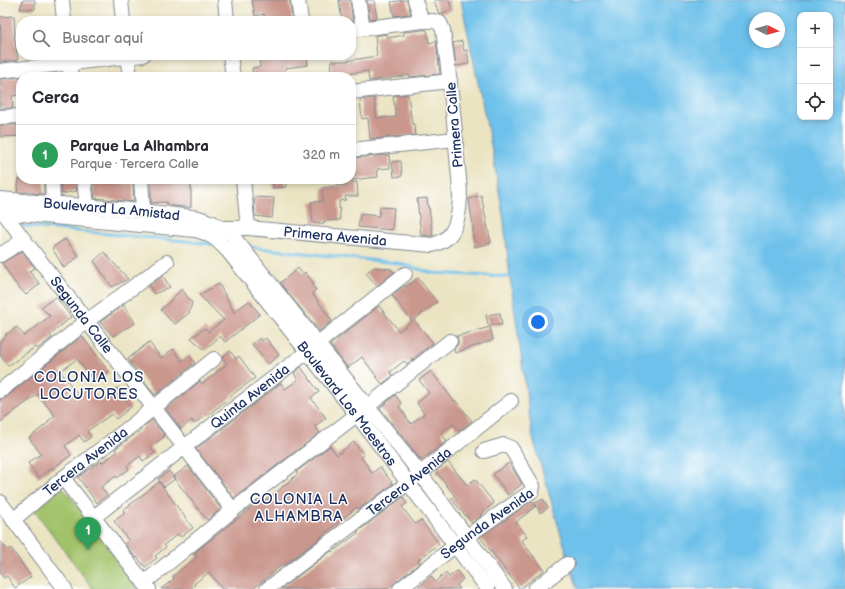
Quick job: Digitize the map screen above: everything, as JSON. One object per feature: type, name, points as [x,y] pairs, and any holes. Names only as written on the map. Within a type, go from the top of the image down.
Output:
[{"type":"street","points":[[62,0],[64,16]]},
{"type":"street","points":[[121,0],[123,16]]},
{"type":"street","points":[[224,0],[226,16]]},
{"type":"street","points":[[298,0],[300,16]]},
{"type":"street","points":[[358,0],[357,29],[422,21],[415,0]]},
{"type":"street","name":"Primera Calle","points":[[422,21],[433,21],[440,23],[443,30],[456,139],[460,196],[460,206],[454,228]]},
{"type":"street","points":[[0,71],[63,60]]},
{"type":"street","points":[[69,60],[70,72]]},
{"type":"street","points":[[128,60],[129,72]]},
{"type":"street","points":[[230,60],[232,72]]},
{"type":"street","points":[[356,91],[450,81]]},
{"type":"street","points":[[0,117],[16,116]]},
{"type":"street","points":[[356,149],[456,139]]},
{"type":"street","points":[[52,184],[53,204]]},
{"type":"street","points":[[85,184],[88,206]]},
{"type":"street","points":[[141,184],[144,211]]},
{"type":"street","points":[[244,184],[248,228]]},
{"type":"street","name":"Boulevard La Amistad","points":[[0,199],[144,211],[199,218],[213,222],[219,233]]},
{"type":"street","name":"Boulevard La Amistad","points":[[2,213],[195,230]]},
{"type":"street","name":"Segunda Calle","points":[[2,213],[233,510]]},
{"type":"street","name":"Primera Avenida","points":[[219,233],[248,228],[432,245],[442,242],[449,237],[454,228]]},
{"type":"street","name":"Boulevard Los Maestros","points":[[195,230],[219,233],[228,251],[313,348],[368,406],[420,473],[505,589]]},
{"type":"street","points":[[0,255],[24,240]]},
{"type":"street","points":[[0,391],[87,321],[167,262]]},
{"type":"street","name":"Quinta Avenida","points":[[94,517],[313,348],[405,274]]},
{"type":"street","points":[[63,478],[147,586],[233,510],[357,415],[450,341]]},
{"type":"street","name":"Boulevard Los Maestros","points":[[313,348],[357,415],[488,589]]},
{"type":"street","name":"Tercera Avenida","points":[[13,520],[63,478],[154,408],[214,359]]},
{"type":"street","name":"Tercera Avenida","points":[[267,589],[408,483],[511,401]]},
{"type":"street","name":"Segunda Avenida","points":[[400,589],[456,546],[466,536],[532,490],[533,486],[511,448],[504,445],[484,451]]},
{"type":"street","points":[[0,502],[65,589]]},
{"type":"street","points":[[535,589],[567,564]]},
{"type":"green space","points":[[62,486],[142,589],[93,589],[35,511]]},
{"type":"water","points":[[461,0],[845,0],[845,589],[578,589],[532,434],[510,277],[504,222],[493,155]]},
{"type":"building","points":[[23,0],[35,0],[35,9],[20,9]]},
{"type":"building","points":[[252,0],[290,0],[292,16],[264,16],[264,14],[255,16]]},
{"type":"building","points":[[339,0],[350,0],[352,16],[341,16]]},
{"type":"building","points":[[367,0],[374,0],[377,18],[370,19]]},
{"type":"building","points":[[407,0],[411,14],[394,16],[391,2]]},
{"type":"building","points":[[434,0],[449,0],[452,10],[439,14]]},
{"type":"building","points":[[14,16],[16,60],[18,60],[0,62],[0,17]]},
{"type":"building","points":[[427,30],[429,43],[436,41],[440,74],[410,77],[410,75],[369,81],[368,71],[356,73],[332,72],[331,61],[356,60],[377,56],[375,36],[387,34],[388,38],[404,35],[404,32]]},
{"type":"building","points":[[462,41],[464,51],[467,50],[469,64],[456,66],[453,43]]},
{"type":"building","points":[[259,60],[308,60],[308,65],[285,68],[285,72],[252,72],[252,68],[260,67]]},
{"type":"building","points":[[16,77],[16,96],[12,96],[13,108],[0,108],[0,79]]},
{"type":"building","points":[[408,94],[415,135],[370,139],[368,118],[362,119],[360,100],[374,98],[377,118],[396,117],[393,96]]},
{"type":"building","points":[[0,125],[16,125],[16,136],[0,137]]},
{"type":"building","points":[[389,155],[390,168],[377,169],[378,177],[356,179],[356,158]]},
{"type":"building","points":[[401,161],[402,176],[394,177],[392,162]]},
{"type":"building","points":[[357,182],[358,196],[345,196],[346,200],[339,201],[340,220],[324,221],[324,223],[313,223],[311,202],[323,201],[322,188],[356,184]]},
{"type":"building","points":[[18,184],[44,184],[44,194],[17,192]]},
{"type":"building","points":[[61,184],[76,184],[77,191],[61,194]]},
{"type":"building","points":[[94,184],[133,184],[134,202],[95,198]]},
{"type":"building","points":[[151,184],[191,184],[191,207],[167,205],[167,202],[151,203]]},
{"type":"building","points":[[273,184],[286,184],[286,187],[273,188]]},
{"type":"building","points":[[481,195],[491,243],[475,247],[469,199]]},
{"type":"building","points":[[255,197],[274,198],[272,218],[255,216]]},
{"type":"building","points":[[427,198],[433,236],[421,235],[417,199]]},
{"type":"building","points":[[380,207],[394,208],[392,230],[358,227],[360,214],[379,216]]},
{"type":"building","points":[[65,239],[79,256],[64,268],[52,248]]},
{"type":"building","points":[[22,251],[35,268],[29,271],[40,284],[26,295],[15,283],[2,263]]},
{"type":"building","points":[[104,252],[128,279],[112,287],[94,261]]},
{"type":"building","points":[[374,267],[391,269],[394,272],[377,286],[366,273]]},
{"type":"building","points":[[298,268],[303,274],[305,272],[314,284],[312,285],[316,290],[312,293],[332,321],[319,331],[280,283]]},
{"type":"building","points":[[163,276],[170,287],[154,294],[149,285]]},
{"type":"building","points":[[418,278],[437,302],[414,320],[433,343],[407,364],[404,361],[390,372],[393,376],[382,384],[362,357],[348,368],[330,345],[379,306],[399,331],[412,321],[392,295]]},
{"type":"building","points":[[219,284],[234,312],[249,301],[260,314],[225,342],[220,336],[205,350],[191,338],[205,328],[208,332],[224,320],[199,295]]},
{"type":"building","points":[[182,289],[192,303],[189,313],[175,324],[161,310]]},
{"type":"building","points":[[56,297],[71,317],[50,335],[52,338],[37,349],[35,347],[8,366],[0,355],[0,341],[6,336],[5,335],[17,327],[24,336],[50,316],[41,307]]},
{"type":"building","points":[[124,305],[135,323],[113,336],[100,322]]},
{"type":"building","points":[[500,313],[502,325],[488,325],[486,315]]},
{"type":"building","points":[[490,327],[493,340],[455,353],[454,349],[458,344],[457,336]]},
{"type":"building","points":[[82,336],[109,372],[95,383],[77,359],[60,371],[79,396],[90,387],[100,401],[117,388],[131,407],[116,419],[112,414],[87,431],[91,437],[84,442],[79,435],[65,446],[71,455],[38,478],[28,463],[41,454],[29,438],[55,416],[38,394],[0,422],[0,399],[5,398]]},
{"type":"building","points":[[260,338],[262,341],[266,338],[279,355],[268,364],[252,344]]},
{"type":"building","points":[[149,342],[161,358],[173,349],[182,361],[189,355],[195,363],[155,395],[128,359]]},
{"type":"building","points":[[230,351],[236,359],[239,356],[255,378],[230,396],[231,397],[208,415],[207,414],[194,424],[192,420],[181,429],[166,409],[200,381],[202,384],[227,364],[222,357]]},
{"type":"building","points":[[301,367],[319,392],[311,398],[326,418],[315,426],[320,433],[234,498],[196,449],[281,383],[285,389],[298,380],[294,373]]},
{"type":"building","points":[[431,371],[454,401],[455,400],[472,421],[459,431],[453,424],[441,433],[447,441],[421,460],[380,408],[395,395],[402,404],[399,406],[411,424],[424,414],[417,403],[429,393],[419,380]]},
{"type":"building","points":[[152,420],[165,436],[150,447],[155,453],[143,461],[140,456],[127,466],[129,469],[101,487],[107,495],[97,503],[78,477],[117,452],[115,449]]},
{"type":"building","points":[[354,442],[364,455],[361,457],[372,473],[380,467],[393,484],[359,509],[357,507],[321,536],[322,537],[284,565],[283,564],[253,589],[222,589],[209,572],[190,589],[161,589],[174,579],[173,576],[197,557],[194,553],[263,498],[265,501],[283,487],[298,474],[296,472],[330,446],[337,455]]},
{"type":"building","points":[[448,462],[467,485],[475,479],[494,503],[472,523],[451,499],[455,496],[437,473],[437,470]]},
{"type":"building","points":[[509,463],[522,484],[508,495],[493,474]]},
{"type":"building","points":[[188,466],[221,509],[207,520],[173,477]]},
{"type":"building","points":[[169,471],[175,479],[164,487],[158,479]]},
{"type":"building","points":[[159,482],[193,528],[181,537],[178,534],[164,545],[166,547],[155,556],[157,558],[145,567],[125,544],[129,541],[114,521],[125,513],[123,510]]},
{"type":"building","points":[[403,497],[407,503],[402,507],[415,524],[421,520],[439,544],[418,560],[420,563],[387,589],[281,589],[331,551],[332,552],[358,533],[357,532]]},
{"type":"building","points":[[543,499],[548,508],[540,513],[535,503]]},
{"type":"building","points":[[532,501],[536,506],[516,522],[527,536],[522,541],[544,570],[520,589],[480,537]]},
{"type":"building","points":[[0,541],[8,550],[11,548],[31,577],[15,588],[7,576],[4,578],[0,573]]},
{"type":"building","points":[[457,571],[463,579],[457,585],[460,589],[417,589],[431,576],[435,582],[445,572],[449,577]]},
{"type":"waterway","points":[[22,226],[212,244]]},
{"type":"waterway","points":[[248,247],[397,263],[433,273],[510,277]]},
{"type":"place","name":"Parque La Alhambra","points":[[88,550]]},
{"type":"district","name":"COLONIA LOS LOCUTORES","points":[[89,386]]},
{"type":"district","name":"COLONIA LA ALHAMBRA","points":[[299,508]]}]
